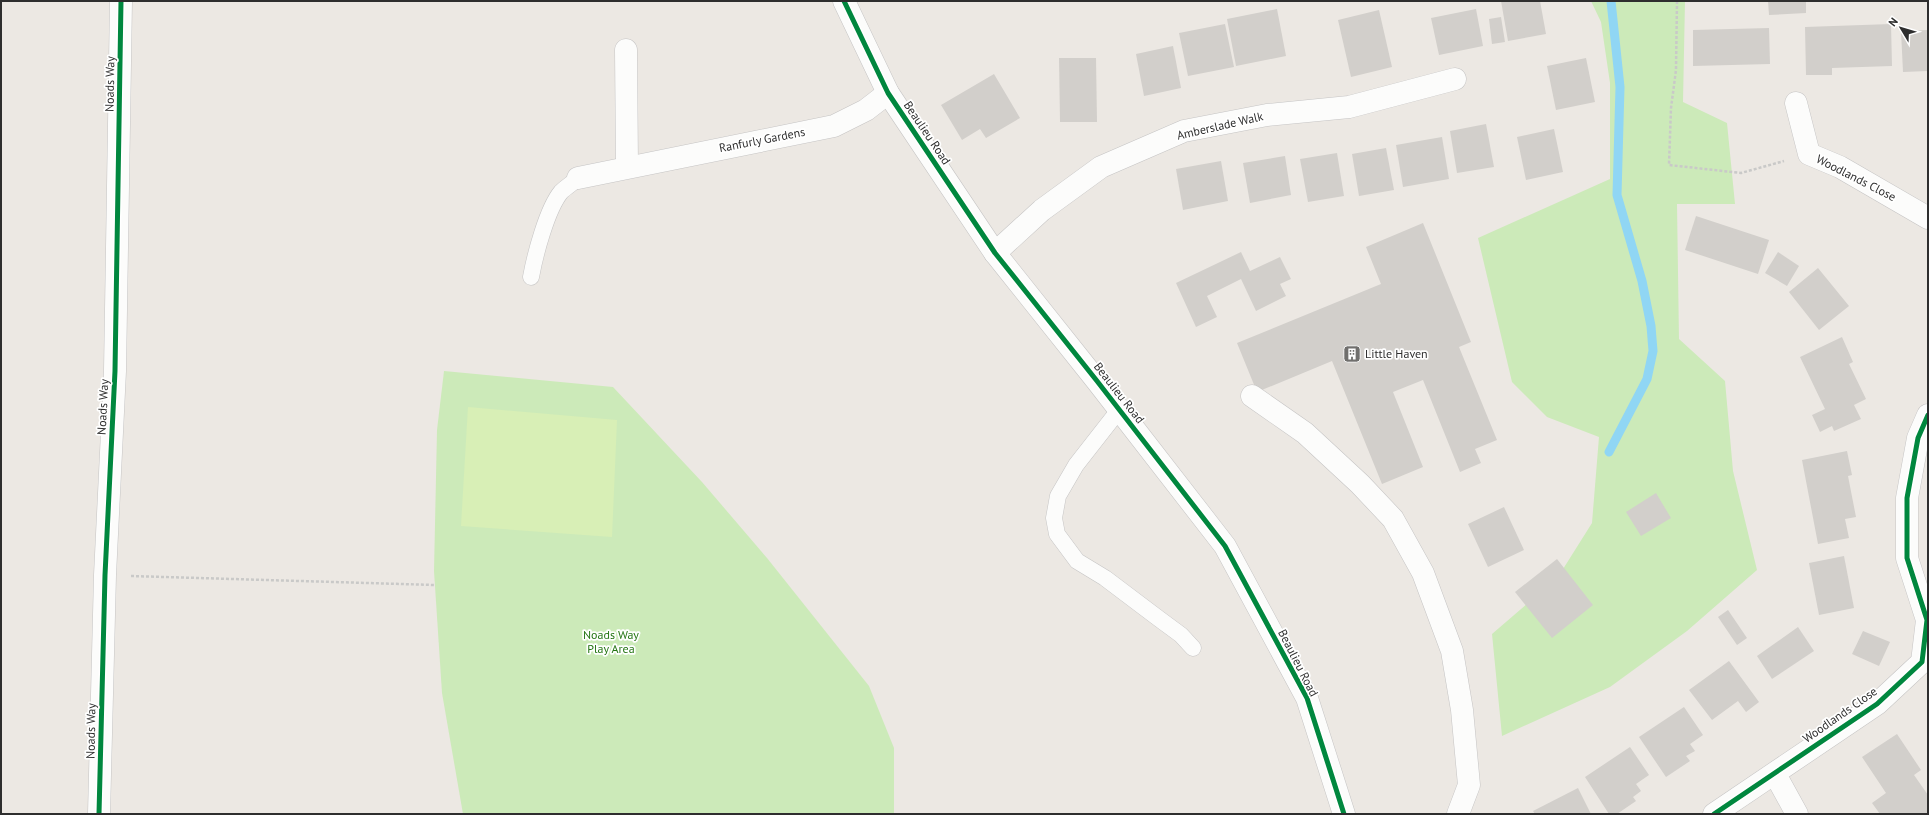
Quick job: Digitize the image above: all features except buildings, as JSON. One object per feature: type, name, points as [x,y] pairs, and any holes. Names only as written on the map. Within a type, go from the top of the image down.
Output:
[{"type":"street","name":"Noads Way","points":[[99,814],[105,575],[115,371],[121,1]]},
{"type":"street","name":"Beaulieu Road","points":[[844,1],[888,93],[995,253],[1225,546],[1307,698],[1344,814]]},
{"type":"street","points":[[626,50],[627,167]]},
{"type":"street","name":"Amberslade Walk","points":[[995,253],[1042,210],[1101,166],[1184,131],[1267,115],[1349,107],[1455,78]]},
{"type":"street","name":"Ranfurly Gardens","points":[[578,178],[834,126],[866,110],[888,93]]},
{"type":"street","name":"Woodlands Close","points":[[1796,103],[1809,154],[1840,167],[1928,218]]},
{"type":"street","points":[[1252,396],[1305,433],[1360,484],[1393,518],[1424,573],[1452,651],[1462,710],[1469,785],[1458,814]]},
{"type":"street","name":"Woodlands Close","points":[[1714,814],[1775,774],[1805,751],[1877,704],[1922,662],[1927,620],[1907,558],[1907,498],[1918,438],[1928,415]]},
{"type":"street","points":[[1775,774],[1797,814]]},
{"type":"lane","points":[[531,277],[535,252],[548,216],[561,192],[578,178]]},
{"type":"lane","points":[[1119,410],[1076,465],[1058,496],[1054,518],[1057,534],[1077,561],[1105,578],[1181,636],[1193,648]]},
{"type":"path","points":[[1677,1],[1676,70],[1670,108],[1670,165],[1741,173],[1809,154]]},
{"type":"path","points":[[105,575],[435,586]]},
{"type":"green space","points":[[1591,1],[1685,1],[1683,102],[1727,123],[1735,204],[1677,204],[1679,339],[1725,381],[1733,471],[1757,570],[1687,631],[1610,687],[1502,736],[1492,634],[1558,577],[1592,523],[1599,437],[1547,417],[1512,382],[1478,238],[1610,179],[1610,83],[1601,22]]},
{"type":"green space","name":"Noads Way Play Area","points":[[444,371],[613,387],[702,482],[767,558],[869,686],[894,748],[894,814],[463,814],[442,693],[434,571],[437,430]]},
{"type":"green space","points":[[468,407],[617,420],[612,537],[461,526]]},
{"type":"waterway","points":[[1609,452],[1647,379],[1653,351],[1651,326],[1642,281],[1617,195],[1620,87],[1611,1]]},
{"type":"cycle path","points":[[99,814],[105,575],[115,371],[121,1]]},
{"type":"cycle path","points":[[844,1],[888,93],[995,253],[1225,546],[1307,698],[1344,814]]},
{"type":"cycle path","points":[[1714,814],[1877,704],[1922,662],[1927,620],[1907,558],[1907,498],[1918,438],[1928,415]]},
{"type":"place","name":"Little Haven","points":[[1352,354]]}]
